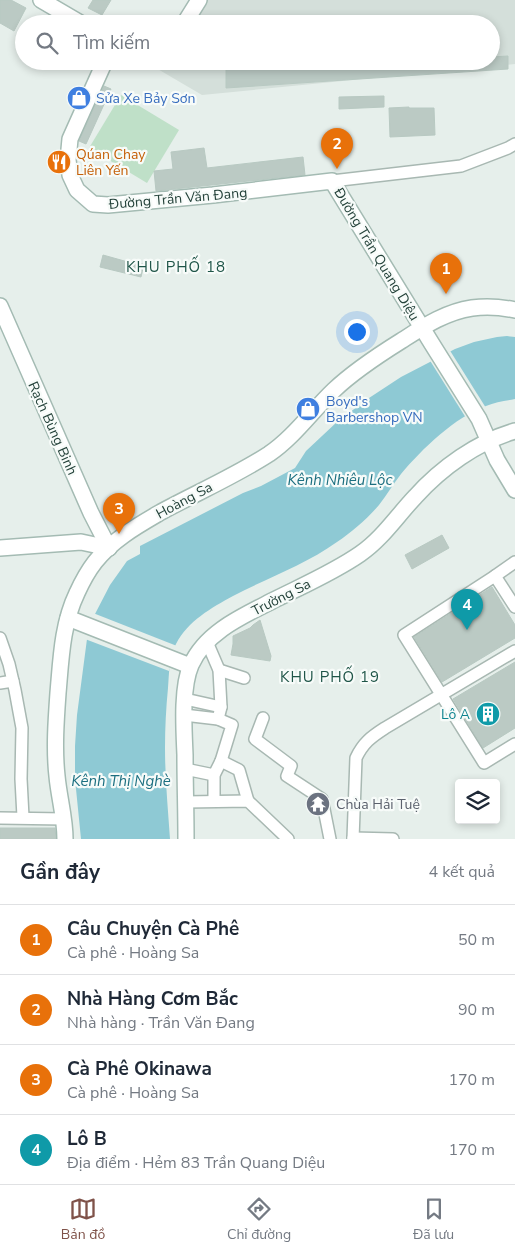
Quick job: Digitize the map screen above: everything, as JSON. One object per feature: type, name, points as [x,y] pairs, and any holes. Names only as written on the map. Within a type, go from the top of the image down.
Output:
[{"type":"street","points":[[190,15],[199,0]]},
{"type":"street","points":[[46,1],[68,15]]},
{"type":"street","name":"Đường Trần Văn Đang","points":[[101,70],[70,139],[68,160],[70,175],[77,190],[93,204],[108,205],[213,195],[332,181]]},
{"type":"street","points":[[332,181],[461,166],[515,144]]},
{"type":"street","name":"Đường Trần Quang Diệu","points":[[332,181],[479,419],[497,460],[515,490]]},
{"type":"street","name":"Rạch Bùng Binh","points":[[0,306],[90,513],[109,548]]},
{"type":"street","name":"Hoàng Sa","points":[[65,839],[64,819],[57,776],[56,733],[62,652],[68,618],[77,592],[96,562],[122,536],[145,521],[270,453],[286,441],[335,389],[380,354],[422,328],[454,312],[471,308],[500,307],[515,310]]},
{"type":"street","name":"Trường Sa","points":[[186,839],[185,699],[190,666],[198,653],[207,642],[233,622],[342,566],[361,553],[394,522],[429,482],[447,467],[488,441],[502,434],[515,431]]},
{"type":"street","points":[[0,548],[81,542],[109,548]]},
{"type":"street","points":[[515,562],[404,634],[484,763],[515,744]]},
{"type":"street","points":[[495,576],[515,607]]},
{"type":"street","points":[[68,618],[190,666]]},
{"type":"street","points":[[0,638],[9,664],[22,728],[21,780],[23,818]]},
{"type":"street","points":[[207,642],[219,670],[221,707],[218,718]]},
{"type":"street","points":[[393,839],[353,838],[356,758],[360,748],[370,738],[515,651]]},
{"type":"street","points":[[219,670],[244,678]]},
{"type":"street","points":[[0,683],[13,681]]},
{"type":"street","points":[[185,699],[221,707]]},
{"type":"street","points":[[184,715],[218,718],[232,725],[221,761],[214,775],[214,801]]},
{"type":"street","points":[[263,718],[255,739],[291,766],[287,776],[322,799],[330,839]]},
{"type":"street","points":[[221,761],[239,770],[248,801],[288,839]]},
{"type":"street","points":[[185,769],[214,775]]},
{"type":"street","points":[[186,802],[248,801]]},
{"type":"street","points":[[0,818],[64,819]]},
{"type":"shaded area","points":[[202,0],[515,0],[515,64],[500,65],[500,15],[194,15]]},
{"type":"shaded area","points":[[159,70],[454,70],[202,95]]},
{"type":"green space","points":[[121,95],[179,130],[147,183],[89,148]]},
{"type":"water","name":"Kênh Nhiêu Lộc","points":[[507,336],[515,337],[515,399],[474,411],[451,426],[419,454],[401,474],[379,505],[348,534],[312,558],[217,605],[187,628],[181,636],[176,644],[171,660],[166,718],[165,748],[170,839],[81,839],[75,779],[75,746],[87,639],[95,614],[110,585],[127,561],[140,554],[140,546],[295,468],[306,451],[338,421],[401,377],[455,349],[474,342]]},
{"type":"pier","points":[[449,349],[486,408],[466,418],[429,359]]},
{"type":"pier","points":[[93,613],[177,646],[169,671],[85,639]]},
{"type":"building","points":[[0,0],[11,0],[26,8],[22,15],[15,15],[14,31],[0,23]]},
{"type":"building","points":[[93,0],[111,0],[102,15],[88,8]]},
{"type":"building","points":[[500,56],[508,56],[508,69],[500,70]]},
{"type":"building","points":[[226,70],[493,70],[226,88]]},
{"type":"building","points":[[104,86],[111,89],[86,144],[79,141]]},
{"type":"building","points":[[384,96],[384,107],[339,109],[339,97]]},
{"type":"building","points":[[389,108],[434,108],[435,135],[390,137]]},
{"type":"building","points":[[204,148],[207,168],[303,157],[305,175],[156,191],[154,171],[173,169],[171,152]]},
{"type":"building","points":[[103,255],[144,264],[141,277],[100,267]]},
{"type":"building","points":[[442,535],[449,548],[412,569],[405,555]]},
{"type":"building","points":[[492,587],[515,625],[515,638],[442,682],[414,637]]},
{"type":"building","points":[[260,620],[271,656],[270,661],[231,655],[233,636],[250,628]]},
{"type":"building","name":"Lô A","points":[[515,662],[515,728],[483,748],[453,699]]},
{"type":"building","points":[[0,828],[55,828],[56,839],[0,839]]},
{"type":"place","name":"Sửa Xe Bảy Sơn","points":[[79,98]]},
{"type":"place","name":"Qúan Chay Liên Yến","points":[[59,162]]},
{"type":"place","name":"Nhà Hàng Cơm Bắc","points":[[337,169]]},
{"type":"place","name":"Câu Chuyện Cà Phê","points":[[446,294]]},
{"type":"place","name":"Boyd's Barbershop VN","points":[[308,409]]},
{"type":"place","name":"Cà Phê Okinawa","points":[[119,534]]},
{"type":"place","name":"Lô B","points":[[467,630]]},
{"type":"place","name":"Lô A","points":[[488,714]]},
{"type":"place","name":"Chùa Hải Tuệ","points":[[318,804]]},
{"type":"district","name":"KHU PHỐ 18","points":[[176,267]]},
{"type":"district","name":"KHU PHỐ 19","points":[[330,677]]},
{"type":"water label","name":"Kênh Thị Nghè","points":[[121,781]]}]
